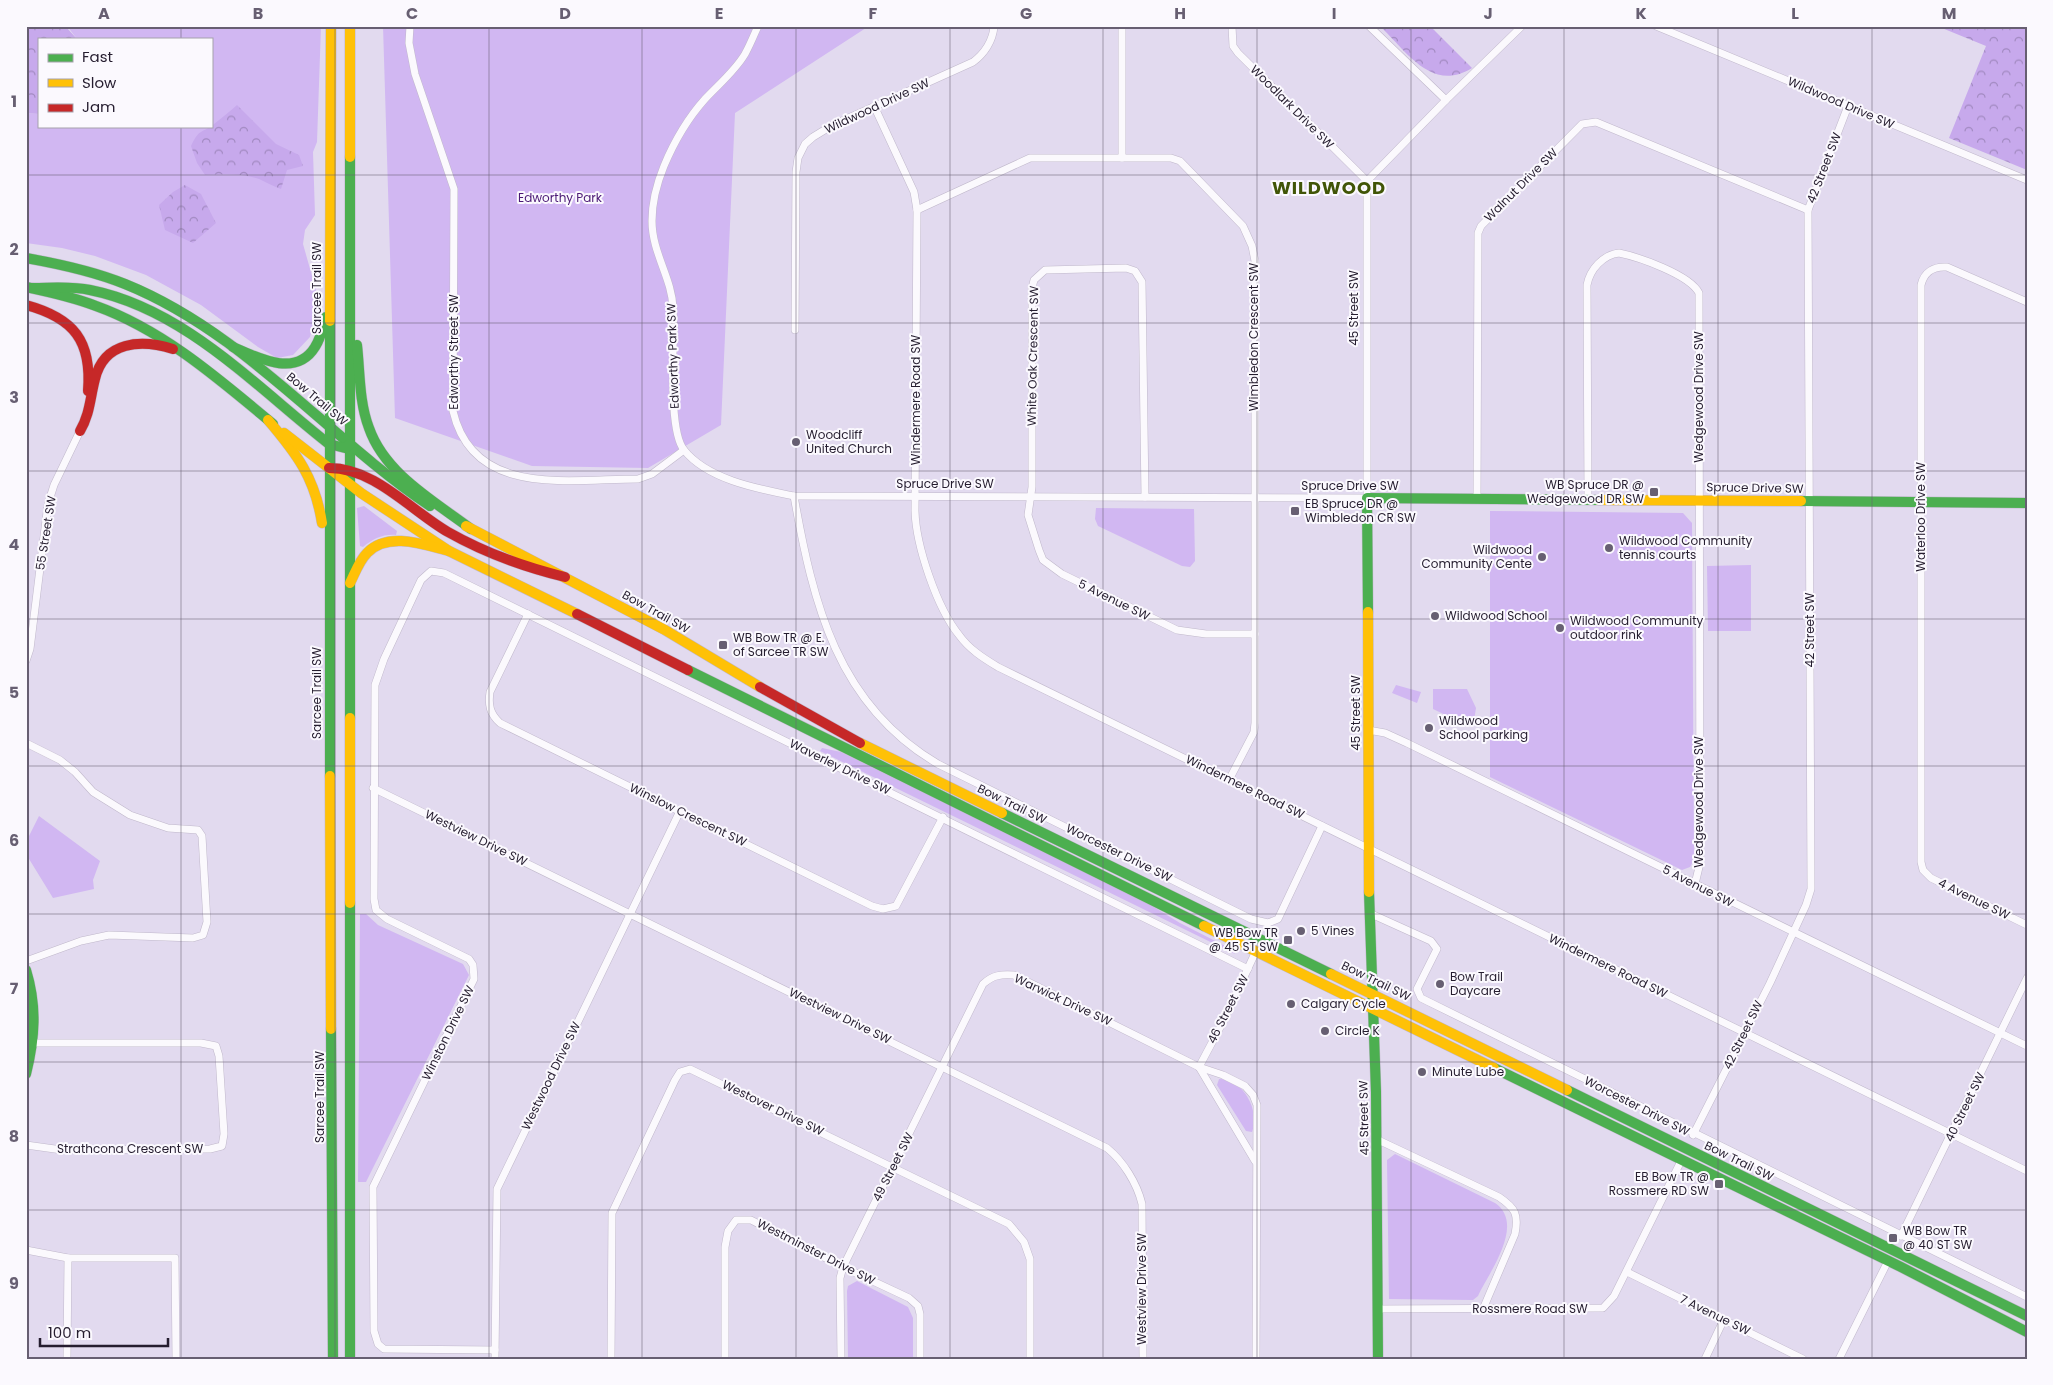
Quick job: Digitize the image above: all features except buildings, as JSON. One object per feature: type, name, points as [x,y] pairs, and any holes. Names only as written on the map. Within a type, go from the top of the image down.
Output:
[{"type":"main road","name":"Sarcee Trail SW","points":[[331,26],[328,444],[333,1359]]},
{"type":"main road","points":[[350,26],[350,1359]]},
{"type":"main road","name":"Bow Trail SW","points":[[26,258],[78,267],[130,284],[182,310],[216,332],[350,444],[426,504],[665,630],[742,677],[874,750],[2027,1316]]},
{"type":"main road","points":[[30,288],[75,288],[98,292],[156,314],[186,331],[225,359],[328,444],[345,448],[350,444]]},
{"type":"main road","name":"Bow Trail SW","points":[[30,288],[85,301],[143,325],[189,355],[350,484],[448,551],[1256,952],[1888,1260],[2027,1332]]},
{"type":"main road","points":[[26,304],[48,310],[63,318],[74,330],[85,349],[88,362],[88,388],[80,431]]},
{"type":"main road","points":[[233,346],[278,364],[300,361],[314,349],[329,308]]},
{"type":"main road","points":[[350,311],[357,343],[364,409],[371,433],[393,466],[472,529]]},
{"type":"main road","points":[[80,431],[90,412],[97,371],[105,358],[116,349],[128,343],[150,342],[189,355]]},
{"type":"main road","points":[[268,420],[309,472],[318,494],[325,546],[329,555]]},
{"type":"main road","points":[[329,468],[350,469],[361,473],[416,512],[460,539],[518,566],[565,578]]},
{"type":"main road","name":"Spruce Drive SW","points":[[1367,498],[2027,503]]},
{"type":"main road","name":"45 Street SW","points":[[1367,498],[1368,848],[1374,1010],[1378,1359]]},
{"type":"main road","points":[[350,583],[370,550],[384,543],[412,543],[448,551]]},
{"type":"main road","points":[[730,691],[741,687],[742,677]]},
{"type":"main road","points":[[26,970],[34,999],[34,1043],[26,1074]]},
{"type":"street","name":"Edworthy Street SW","points":[[410,26],[409,43],[415,74],[454,189],[452,411],[460,436],[476,455],[487,464],[501,472],[529,480],[638,479],[652,474],[684,450]]},
{"type":"street","name":"Edworthy Park SW","points":[[684,450],[675,424],[674,306],[655,251],[653,236],[652,220],[656,190],[678,137],[705,99],[745,55],[758,26]]},
{"type":"street","name":"Wildwood Drive SW","points":[[795,330],[796,172],[798,158],[805,144],[831,126],[875,108],[973,62],[982,56],[994,26]]},
{"type":"street","points":[[1122,26],[1122,158]]},
{"type":"street","name":"Woodlark Drive SW","points":[[1232,26],[1233,46],[1238,53],[1367,181]]},
{"type":"street","points":[[1369,26],[1446,100]]},
{"type":"street","points":[[1367,181],[1522,26]]},
{"type":"street","name":"Wildwood Drive SW","points":[[1656,26],[2027,180]]},
{"type":"street","name":"42 Street SW","points":[[1694,1135],[1808,900],[1811,883],[1808,210],[1848,106]]},
{"type":"street","name":"Windermere Road SW","points":[[875,108],[914,192],[917,210],[915,524],[925,563],[947,618],[959,636],[974,651],[998,667],[2027,1171]]},
{"type":"street","name":"Walnut Drive SW","points":[[1477,499],[1478,232],[1485,221],[1582,124],[1589,122],[1603,125],[1808,210]]},
{"type":"street","name":"Wimbledon Crescent SW","points":[[917,210],[1030,158],[1170,158],[1180,161],[1243,226],[1250,240],[1255,261],[1254,498],[1256,723],[1254,732],[1229,780]]},
{"type":"street","name":"45 Street SW","points":[[1367,181],[1367,498]]},
{"type":"street","name":"Wedgewood Drive SW","points":[[1588,499],[1587,285],[1591,274],[1601,262],[1609,255],[1619,253],[1685,279],[1696,286],[1699,294],[1700,863],[1695,884]]},
{"type":"street","name":"Waterloo Drive SW","points":[[1923,870],[1921,862],[1921,285],[1924,277],[1934,268],[1946,267],[2027,302]]},
{"type":"street","name":"White Oak Crescent SW","points":[[1031,497],[1032,288],[1034,280],[1050,269],[1126,268],[1138,275],[1144,288],[1144,498]]},
{"type":"street","name":"55 Street SW","points":[[26,661],[48,504],[54,485],[80,431]]},
{"type":"street","name":"Spruce Drive SW","points":[[684,450],[706,468],[730,481],[761,490],[794,496],[1367,498]]},
{"type":"street","name":"Worcester Drive SW","points":[[794,496],[812,586],[838,655],[852,683],[877,715],[914,750],[938,764],[1251,919],[1268,923],[1278,919],[1322,826]]},
{"type":"street","name":"5 Avenue SW","points":[[1031,497],[1028,515],[1043,560],[1062,574],[1176,630],[1206,634],[1255,634]]},
{"type":"street","name":"Waverley Drive SW","points":[[431,570],[444,573],[528,614],[1248,969]]},
{"type":"street","name":"Winston Drive SW","points":[[431,570],[421,580],[384,659],[375,685],[373,788],[374,899],[376,910],[387,919],[469,959],[474,972],[474,979],[373,1187],[374,1330],[379,1345],[384,1349],[495,1350]]},
{"type":"street","name":"Winslow Crescent SW","points":[[528,614],[490,692],[488,702],[492,716],[500,723],[872,906],[883,909],[896,906],[943,817]]},
{"type":"street","name":"5 Avenue SW","points":[[1368,730],[1385,733],[1407,743],[2027,1046]]},
{"type":"street","points":[[26,743],[60,760],[75,772],[93,792],[130,816],[168,828],[198,830],[202,836],[207,922],[203,935],[193,938],[109,935],[82,941],[26,962]]},
{"type":"street","name":"Westview Drive SW","points":[[373,788],[1095,1140],[1107,1148],[1120,1160],[1138,1190],[1142,1204],[1143,1359]]},
{"type":"street","name":"Westwood Drive SW","points":[[495,1359],[497,1189],[680,811]]},
{"type":"street","name":"4 Avenue SW","points":[[1923,870],[1931,878],[2027,925]]},
{"type":"street","name":"Worcester Drive SW","points":[[1369,913],[1432,941],[1437,949],[1417,990],[1422,998],[1694,1135],[2027,1297]]},
{"type":"street","name":"46 Street SW","points":[[1199,1067],[1256,952]]},
{"type":"street","name":"Warwick Drive SW","points":[[942,1066],[983,984],[991,977],[1003,974],[1014,975],[1199,1067],[1245,1086],[1253,1095],[1258,1110],[1256,1161],[1256,1359]]},
{"type":"street","name":"40 Street SW","points":[[1901,1236],[2027,978]]},
{"type":"street","name":"Strathcona Crescent SW","points":[[26,1145],[62,1150],[210,1149],[222,1146],[224,1134],[219,1056],[216,1046],[201,1043],[34,1043]]},
{"type":"street","name":"49 Street SW","points":[[843,1267],[942,1066]]},
{"type":"street","points":[[1199,1067],[1256,1161]]},
{"type":"street","name":"Westover Drive SW","points":[[610,1359],[612,1213],[680,1072],[690,1069],[1009,1224],[1021,1237],[1030,1258],[1030,1359]]},
{"type":"street","points":[[1376,1139],[1499,1197],[1512,1206],[1518,1221],[1515,1234],[1482,1309]]},
{"type":"street","name":"Rossmere Road SW","points":[[1377,1309],[1599,1309],[1612,1300],[1682,1159]]},
{"type":"street","name":"Westminster Drive SW","points":[[725,1359],[725,1247],[728,1231],[736,1220],[751,1220],[909,1298],[918,1306],[920,1314],[920,1359]]},
{"type":"street","points":[[26,1250],[68,1258],[175,1258],[176,1359]]},
{"type":"street","points":[[68,1258],[68,1359]]},
{"type":"street","points":[[1839,1359],[1888,1260]]},
{"type":"street","points":[[841,1359],[840,1278],[843,1267]]},
{"type":"street","name":"7 Avenue SW","points":[[1627,1272],[1803,1359]]},
{"type":"street","points":[[1705,1359],[1724,1320]]},
{"type":"green space","points":[[26,26],[67,28],[76,38],[38,38],[38,114],[26,113]]},
{"type":"green space","points":[[67,26],[321,26],[317,142],[313,152],[315,215],[305,230],[303,244],[316,290],[314,322],[310,337],[293,355],[277,358],[258,347],[201,305],[146,275],[95,256],[62,248],[26,243],[26,137],[29,136],[26,113],[38,114],[38,128],[212,128],[212,38],[76,38]]},
{"type":"green space","name":"Edworthy Park","points":[[383,26],[869,26],[735,113],[721,425],[648,468],[532,466],[395,418]]},
{"type":"green space","points":[[1380,26],[1430,26],[1472,68],[1458,74],[1445,76],[1432,73],[1410,57]]},
{"type":"green space","points":[[1937,26],[2027,26],[2027,170],[1949,138],[1986,46]]},
{"type":"green space","points":[[237,105],[276,144],[299,155],[303,166],[287,170],[281,189],[259,179],[246,176],[205,175],[197,163],[191,146],[201,132],[212,128],[212,126]]},
{"type":"green space","points":[[185,185],[201,194],[216,223],[193,243],[165,230],[159,205],[173,192]]},
{"type":"green space","points":[[364,506],[397,531],[396,535],[382,536],[363,547],[360,546],[357,508]]},
{"type":"green space","points":[[1096,508],[1194,509],[1195,561],[1190,567],[1182,566],[1098,526],[1095,519]]},
{"type":"green space","points":[[1490,511],[1683,513],[1692,523],[1694,860],[1690,867],[1682,870],[1490,777]]},
{"type":"green space","points":[[1751,565],[1751,631],[1708,631],[1707,566]]},
{"type":"green space","points":[[1396,685],[1421,692],[1417,703],[1392,693]]},
{"type":"green space","points":[[1433,689],[1467,689],[1476,708],[1474,720],[1462,726],[1456,724],[1456,720],[1433,709]]},
{"type":"green space","points":[[822,748],[841,752],[1139,898],[1180,923],[1231,949],[1235,954],[820,751]]},
{"type":"green space","points":[[39,816],[100,861],[93,880],[94,889],[53,898],[26,854],[26,842]]},
{"type":"green space","points":[[360,914],[366,914],[378,925],[463,964],[469,975],[366,1182],[358,1182]]},
{"type":"green space","points":[[1219,1079],[1228,1080],[1236,1084],[1248,1098],[1254,1115],[1252,1132],[1246,1131],[1217,1085]]},
{"type":"green space","points":[[1395,1154],[1495,1203],[1504,1212],[1507,1223],[1502,1248],[1478,1296],[1473,1300],[1389,1299],[1387,1160]]},
{"type":"green space","points":[[857,1281],[908,1307],[913,1318],[913,1359],[848,1359],[847,1291],[848,1286]]},
{"type":"traffic: fast","points":[[350,157],[350,718]]},
{"type":"traffic: fast","points":[[26,258],[101,275],[168,304],[208,329],[246,357],[355,449],[430,506]]},
{"type":"traffic: fast","points":[[26,287],[87,303],[121,316],[144,328],[211,373],[273,424]]},
{"type":"traffic: fast","points":[[33,288],[90,290],[125,300],[157,314],[188,332],[218,353],[329,444],[345,448],[350,444]]},
{"type":"traffic: fast","points":[[233,347],[276,363],[298,362],[315,347],[326,317]]},
{"type":"traffic: fast","points":[[330,321],[330,776]]},
{"type":"traffic: fast","points":[[357,345],[363,408],[376,444],[386,459],[412,485],[471,529]]},
{"type":"traffic: fast","points":[[1368,612],[1367,498],[1599,500]]},
{"type":"traffic: fast","points":[[1801,501],[2027,503]]},
{"type":"traffic: fast","points":[[688,670],[1204,926]]},
{"type":"traffic: fast","points":[[1002,813],[1331,974]]},
{"type":"traffic: fast","points":[[1369,892],[1376,1092],[1378,1359]]},
{"type":"traffic: fast","points":[[350,903],[350,1359]]},
{"type":"traffic: fast","points":[[26,970],[30,983],[34,1022],[26,1074]]},
{"type":"traffic: fast","points":[[331,1029],[333,1359]]},
{"type":"traffic: fast","points":[[1494,1068],[1901,1267],[2027,1332]]},
{"type":"traffic: fast","points":[[1567,1090],[2027,1316]]},
{"type":"traffic: slow","points":[[330,321],[331,26]]},
{"type":"traffic: slow","points":[[350,26],[350,157]]},
{"type":"traffic: slow","points":[[268,420],[288,444],[303,467],[315,493],[322,523]]},
{"type":"traffic: slow","points":[[284,433],[361,493],[449,551],[577,614]]},
{"type":"traffic: slow","points":[[1599,500],[1801,501]]},
{"type":"traffic: slow","points":[[466,526],[665,630],[760,687]]},
{"type":"traffic: slow","points":[[350,583],[364,556],[376,546],[385,543],[396,541],[418,543],[449,551]]},
{"type":"traffic: slow","points":[[1368,612],[1369,892]]},
{"type":"traffic: slow","points":[[350,718],[350,903]]},
{"type":"traffic: slow","points":[[860,743],[1002,813]]},
{"type":"traffic: slow","points":[[330,776],[331,1029]]},
{"type":"traffic: slow","points":[[1204,926],[1494,1068]]},
{"type":"traffic: slow","points":[[1331,974],[1567,1090]]},
{"type":"traffic: jam","points":[[26,305],[43,310],[56,317],[68,325],[76,334],[83,345],[87,358],[88,391]]},
{"type":"traffic: jam","points":[[80,431],[88,412],[95,379],[106,357],[115,350],[137,344],[149,344],[173,349]]},
{"type":"traffic: jam","points":[[329,468],[346,470],[377,482],[448,532],[490,553],[535,569],[565,577]]},
{"type":"traffic: jam","points":[[577,614],[688,670]]},
{"type":"traffic: jam","points":[[760,687],[860,743]]},
{"type":"place","name":"Woodcliff United Church","points":[[796,442]]},
{"type":"place","name":"WB Spruce DR @ Wedgewood DR SW","points":[[1654,492]]},
{"type":"place","name":"EB Spruce DR @ Wimbledon CR SW","points":[[1295,511]]},
{"type":"place","name":"Wildwood Community tennis courts","points":[[1609,548]]},
{"type":"place","name":"Wildwood Community Cente","points":[[1542,557]]},
{"type":"place","name":"Wildwood School","points":[[1435,616]]},
{"type":"place","name":"Wildwood Community outdoor rink","points":[[1560,628]]},
{"type":"place","name":"WB Bow TR @ E. of Sarcee TR SW","points":[[723,645]]},
{"type":"place","name":"Wildwood School parking","points":[[1429,728]]},
{"type":"place","name":"5 Vines","points":[[1301,931]]},
{"type":"place","name":"WB Bow TR @ 45 ST SW","points":[[1288,940]]},
{"type":"place","name":"Bow Trail Daycare","points":[[1440,984]]},
{"type":"place","name":"Calgary Cycle","points":[[1291,1004]]},
{"type":"place","name":"Circle K","points":[[1325,1031]]},
{"type":"place","name":"Minute Lube","points":[[1422,1072]]},
{"type":"place","name":"EB Bow TR @ Rossmere RD SW","points":[[1719,1184]]},
{"type":"place","name":"WB Bow TR @ 40 ST SW","points":[[1893,1238]]},
{"type":"district","name":"WILDWOOD","points":[[1329,188]]}]
